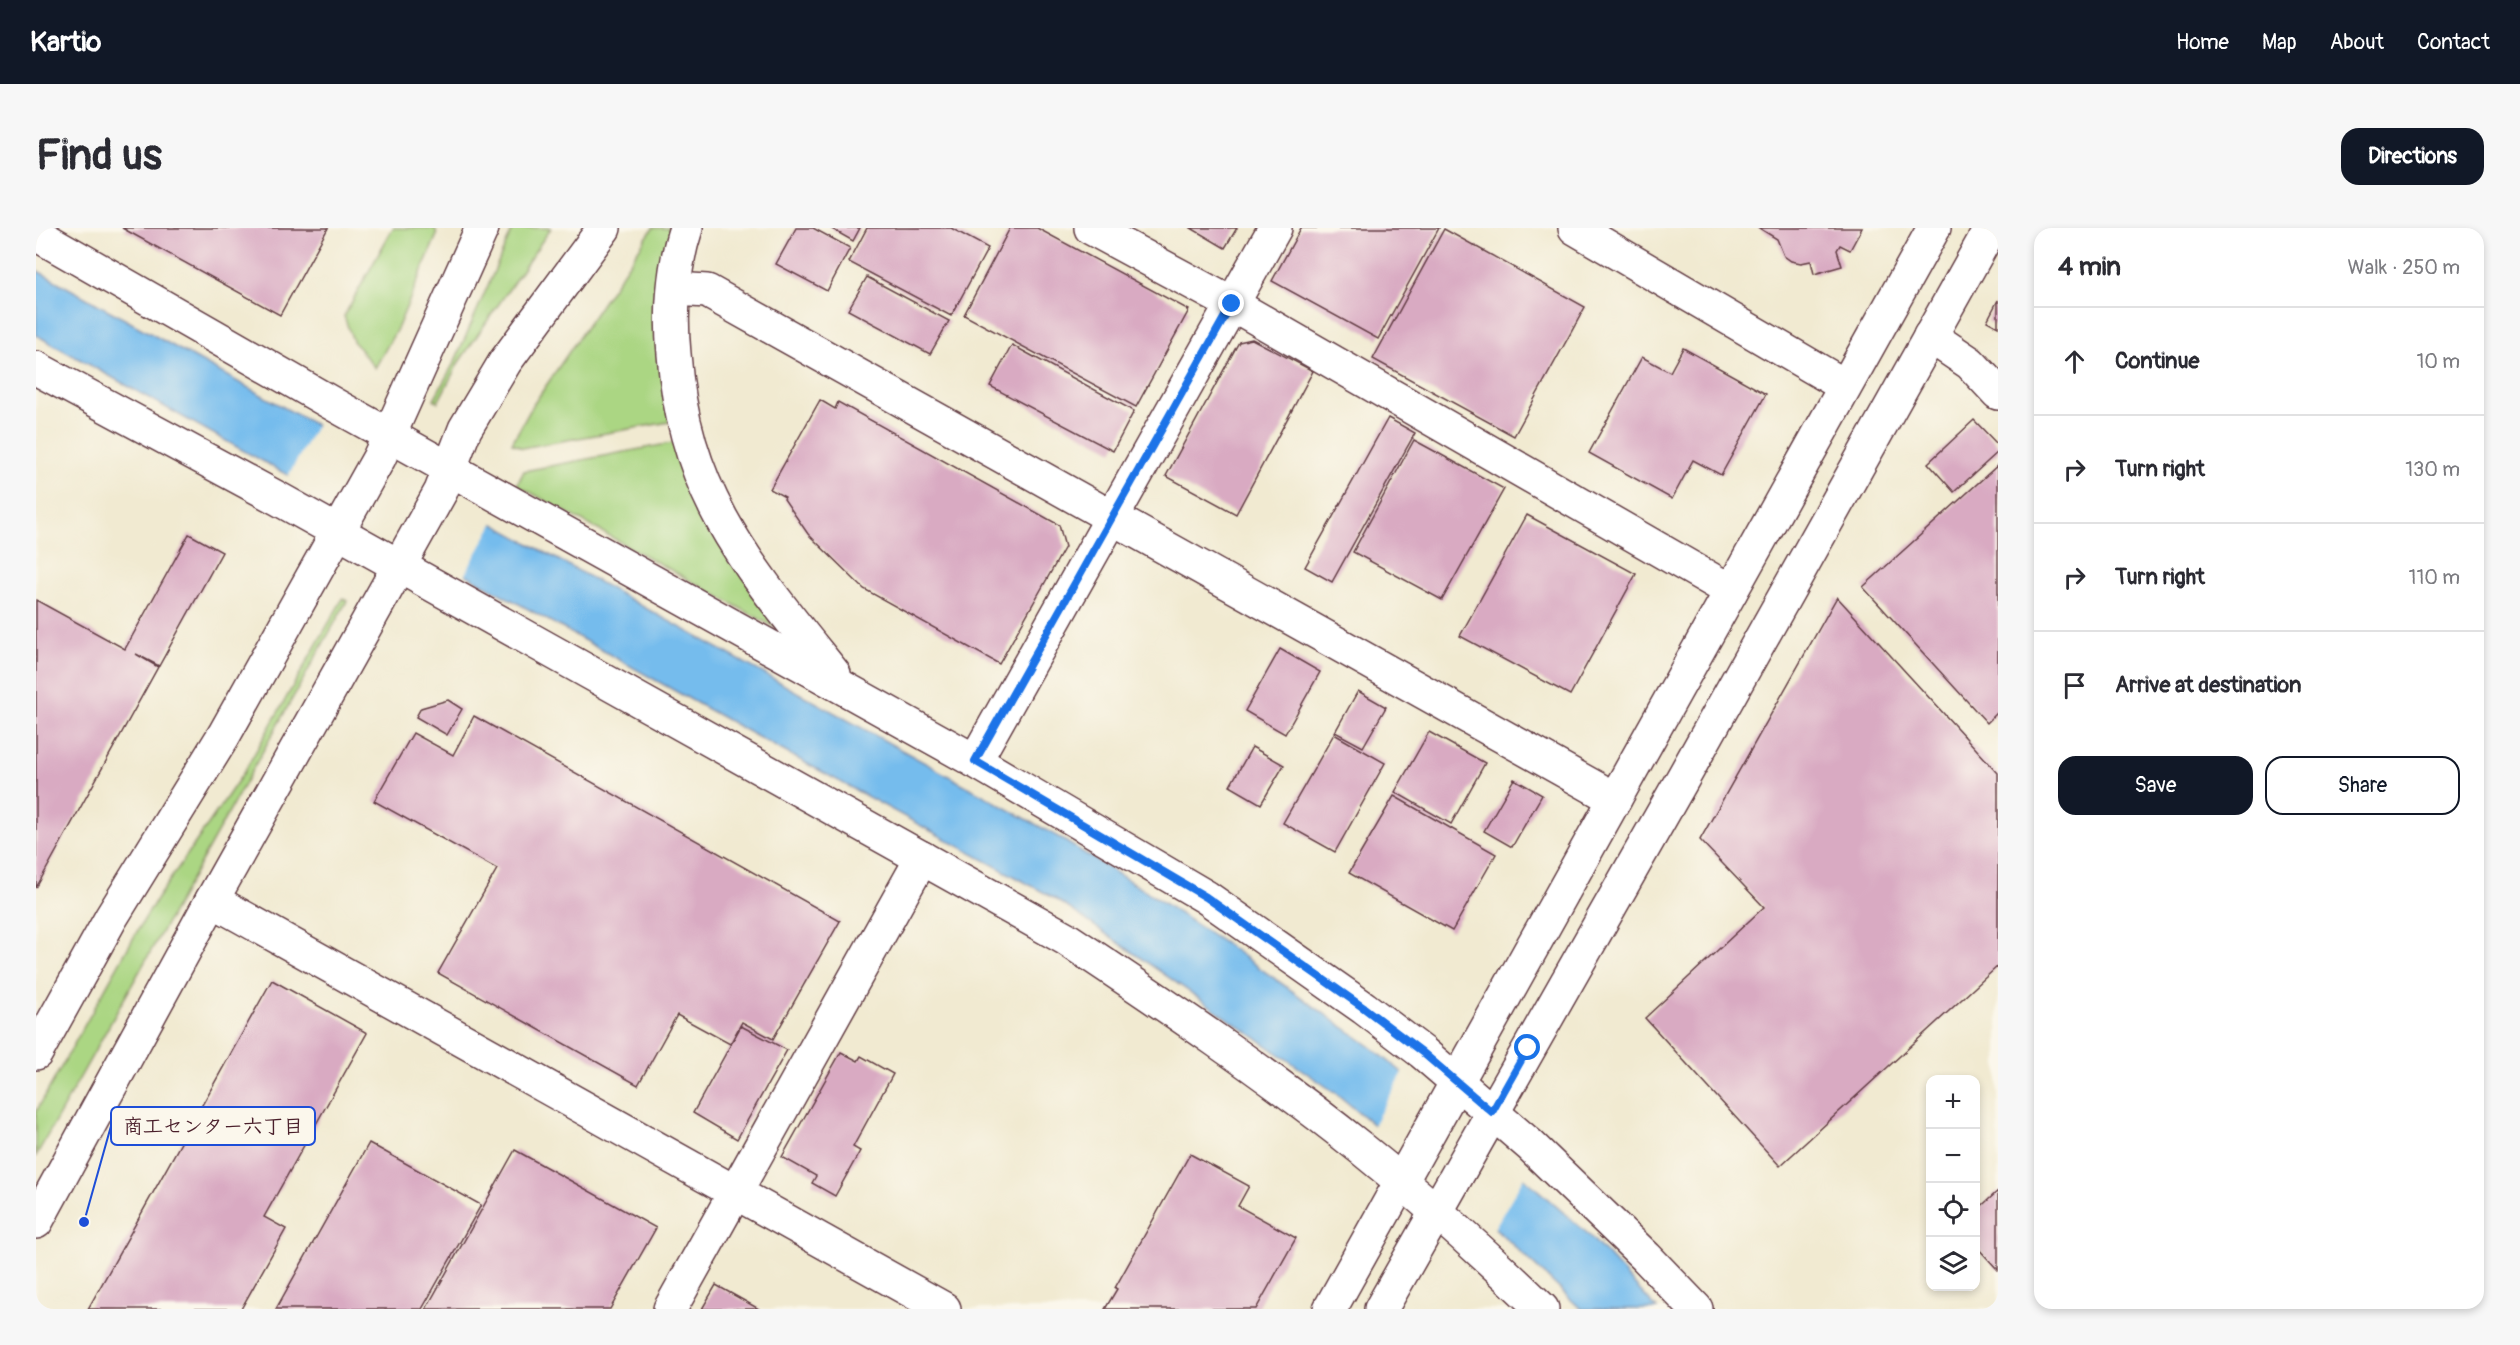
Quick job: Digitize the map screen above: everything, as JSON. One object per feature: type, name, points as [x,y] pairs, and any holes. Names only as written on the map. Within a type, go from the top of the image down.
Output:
[{"type":"street","points":[[36,1053],[111,918],[224,735],[384,447],[482,228]]},
{"type":"street","points":[[36,1222],[404,556],[445,480],[465,429],[505,362],[604,228]]},
{"type":"street","points":[[686,228],[671,322],[676,382],[685,430],[699,475],[720,519],[758,579],[845,687]]},
{"type":"street","points":[[1091,228],[1232,304],[1731,591]]},
{"type":"street","points":[[975,761],[1275,228]]},
{"type":"street","points":[[1575,228],[1845,386]]},
{"type":"street","points":[[1330,1309],[1934,228]]},
{"type":"street","points":[[1381,1309],[1677,789],[1991,228]]},
{"type":"street","points":[[36,234],[384,447],[845,687],[1206,897],[1364,1008],[1450,1094],[1485,1124],[1530,1144],[1696,1309]]},
{"type":"street","points":[[675,289],[707,291],[1615,799]]},
{"type":"street","points":[[1930,336],[1970,363],[1998,393]]},
{"type":"street","points":[[36,368],[343,522],[922,858],[1065,938],[1170,1007],[1301,1102],[1407,1171],[1441,1201],[1472,1242],[1542,1309]]},
{"type":"street","points":[[670,1309],[922,858]]},
{"type":"street","points":[[212,900],[944,1309]]},
{"type":"green space","points":[[393,228],[435,228],[437,235],[398,327],[375,368],[353,341],[344,316]]},
{"type":"green space","points":[[513,228],[551,228],[459,362],[438,402],[434,399],[455,361]]},
{"type":"green space","points":[[653,228],[672,228],[669,422],[522,448],[512,443],[533,405]]},
{"type":"green space","points":[[677,442],[776,625],[774,627],[517,485],[524,471]]},
{"type":"green space","points":[[343,598],[347,601],[36,1156],[36,1112],[138,930],[244,772]]},
{"type":"water","points":[[36,270],[1055,835],[1144,890],[1230,947],[1370,1046],[1587,1233],[1657,1309],[1581,1309],[1496,1229],[1337,1094],[1054,898],[754,735],[36,335]]},
{"type":"pier","points":[[317,424],[494,522],[464,576],[287,478]]},
{"type":"pier","points":[[1404,1071],[1525,1175],[1494,1229],[1372,1127]]},
{"type":"building","points":[[122,228],[328,228],[280,315]]},
{"type":"building","points":[[796,228],[813,228],[850,248],[827,291],[776,264]]},
{"type":"building","points":[[830,228],[860,228],[853,241]]},
{"type":"building","points":[[867,228],[951,228],[988,248],[951,316],[849,262]]},
{"type":"building","points":[[1010,228],[1037,228],[1189,310],[1136,407],[964,315]]},
{"type":"building","points":[[1191,228],[1237,228],[1225,248]]},
{"type":"building","points":[[1301,228],[1439,228],[1378,339],[1272,281]]},
{"type":"building","points":[[1759,228],[1862,228],[1850,250],[1840,245],[1837,250],[1842,266],[1814,274],[1811,261],[1801,263],[1791,261],[1784,256],[1777,239]]},
{"type":"building","points":[[1444,229],[1585,307],[1514,436],[1373,359]]},
{"type":"building","points":[[867,277],[949,321],[930,354],[848,310]]},
{"type":"building","points":[[1998,300],[1998,327],[1987,321]]},
{"type":"building","points":[[1252,339],[1313,371],[1236,514],[1166,476],[1239,342]]},
{"type":"building","points":[[1012,345],[1134,411],[1113,451],[990,386]]},
{"type":"building","points":[[1683,348],[1766,394],[1721,475],[1693,460],[1672,499],[1589,453],[1642,357],[1670,372]]},
{"type":"building","points":[[820,400],[835,409],[838,402],[1059,525],[1065,547],[999,664],[864,589],[808,534],[784,499],[785,497],[770,489]]},
{"type":"building","points":[[1388,418],[1415,433],[1332,582],[1305,567]]},
{"type":"building","points":[[1974,420],[1998,445],[1998,452],[1954,492],[1928,463]]},
{"type":"building","points":[[1414,440],[1504,489],[1442,600],[1353,552]]},
{"type":"building","points":[[1998,465],[1998,712],[1987,723],[1863,587]]},
{"type":"building","points":[[1527,515],[1636,574],[1570,695],[1460,636]]},
{"type":"building","points":[[189,534],[222,552],[159,666],[136,654],[158,667],[36,888],[36,600],[125,649]]},
{"type":"building","points":[[1837,597],[1998,773],[1998,966],[1780,1166],[1645,1018],[1764,907],[1700,840]]},
{"type":"building","points":[[1280,649],[1320,672],[1285,734],[1245,711]]},
{"type":"building","points":[[1358,691],[1386,707],[1363,747],[1335,732]]},
{"type":"building","points":[[448,700],[462,709],[447,735],[416,717],[421,708]]},
{"type":"building","points":[[474,716],[840,921],[773,1039],[742,1022],[730,1044],[677,1015],[638,1085],[438,973],[497,869],[374,801],[413,733],[453,755]]},
{"type":"building","points":[[1429,732],[1485,763],[1451,824],[1395,792]]},
{"type":"building","points":[[1334,734],[1385,763],[1335,852],[1283,823]]},
{"type":"building","points":[[1252,747],[1284,765],[1261,804],[1230,786]]},
{"type":"building","points":[[1514,779],[1542,795],[1512,847],[1484,831]]},
{"type":"building","points":[[1394,796],[1496,854],[1452,931],[1349,873]]},
{"type":"building","points":[[272,980],[367,1033],[264,1217],[286,1229],[241,1309],[88,1309]]},
{"type":"building","points":[[741,1026],[787,1050],[737,1139],[693,1113]]},
{"type":"building","points":[[841,1052],[858,1061],[861,1056],[893,1074],[853,1147],[860,1151],[835,1196],[812,1183],[816,1176],[782,1157]]},
{"type":"building","points":[[369,1143],[481,1205],[422,1309],[276,1309]]},
{"type":"building","points":[[515,1150],[656,1228],[610,1309],[426,1309]]},
{"type":"building","points":[[1190,1154],[1249,1186],[1238,1206],[1296,1238],[1256,1309],[1105,1309],[1117,1289],[1115,1288]]},
{"type":"building","points":[[1998,1191],[1998,1270],[1980,1250],[1980,1207]]},
{"type":"building","points":[[716,1285],[759,1309],[702,1309]]},
{"type":"place","name":"商工センター六丁目","points":[[84,1222]]},
{"type":"route","points":[[1232,304],[975,761],[1206,897],[1364,1008],[1422,1052],[1492,1112],[1528,1048]]}]
